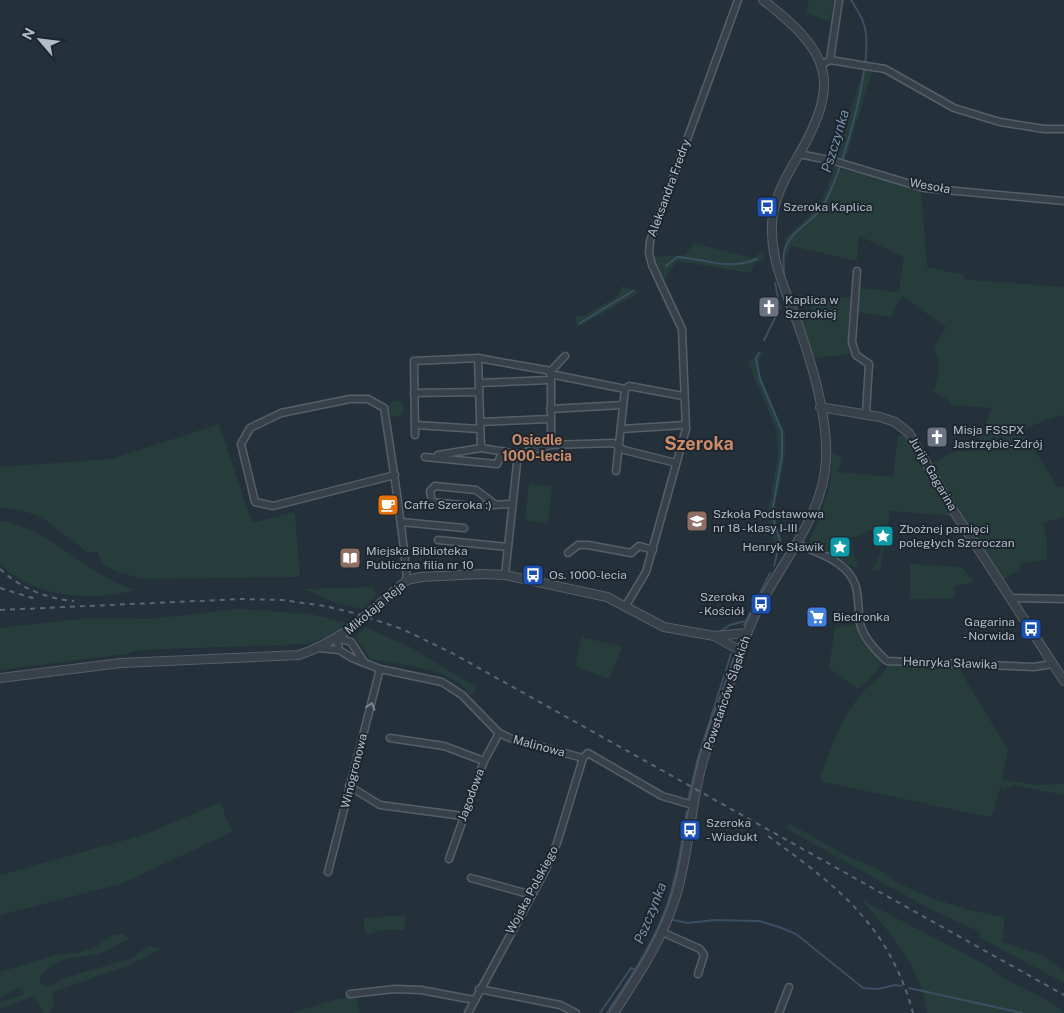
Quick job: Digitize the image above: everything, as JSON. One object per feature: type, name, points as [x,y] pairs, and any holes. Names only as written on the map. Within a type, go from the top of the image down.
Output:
[{"type":"street","name":"Aleksandra Fredry","points":[[626,607],[646,572],[686,425],[683,396],[682,329],[652,265],[649,254],[650,241],[738,0]]},
{"type":"street","name":"Powstańców Śląskich","points":[[614,1013],[652,953],[676,898],[683,871],[693,805],[713,731],[748,633],[766,594],[797,544],[813,511],[825,471],[826,441],[820,407],[802,336],[778,273],[772,232],[776,201],[821,112],[824,96],[821,64],[810,41],[803,33],[763,0]]},
{"type":"street","points":[[830,60],[839,0]]},
{"type":"street","points":[[821,64],[830,60],[875,67],[886,70],[954,108],[1000,122],[1044,129],[1064,129]]},
{"type":"street","name":"Wesoła","points":[[799,154],[834,161],[924,188],[1064,201]]},
{"type":"street","points":[[857,271],[852,342],[856,355],[869,364],[866,413]]},
{"type":"street","points":[[551,445],[550,375],[565,356]]},
{"type":"street","points":[[415,435],[414,361],[478,358],[550,375],[625,389],[629,386],[683,396]]},
{"type":"street","points":[[478,358],[481,448]]},
{"type":"street","points":[[479,383],[550,375]]},
{"type":"street","points":[[616,471],[625,389]]},
{"type":"street","points":[[414,393],[479,392]]},
{"type":"street","points":[[394,474],[273,506],[255,502],[241,444],[250,428],[272,416],[350,399],[368,399],[384,408],[402,522],[407,580]]},
{"type":"street","points":[[550,409],[623,405]]},
{"type":"street","name":"Jurija Gagarina","points":[[820,407],[866,413],[889,419],[909,433],[954,510],[1064,681]]},
{"type":"street","points":[[415,425],[480,426],[550,419]]},
{"type":"street","points":[[620,429],[686,425]]},
{"type":"street","points":[[502,452],[497,464],[425,457],[481,448],[518,454],[551,445],[613,443],[618,447],[676,463]]},
{"type":"street","points":[[505,575],[518,454]]},
{"type":"street","points":[[496,505],[476,490],[441,485],[435,486],[430,491],[432,502],[471,506],[496,505],[512,504]]},
{"type":"street","points":[[402,522],[464,528]]},
{"type":"street","points":[[438,540],[508,547]]},
{"type":"street","name":"Henryka Sławika","points":[[797,544],[832,560],[844,568],[859,591],[860,624],[879,654],[887,660],[1034,666],[1052,664]]},
{"type":"street","points":[[568,553],[578,545],[631,553],[639,546],[653,550]]},
{"type":"street","name":"Mikołaja Reja","points":[[0,678],[121,663],[299,655],[319,648],[337,638],[351,629],[407,580],[421,577],[481,574],[505,575],[585,590],[607,597],[664,627],[714,636],[748,633]]},
{"type":"street","points":[[1011,598],[1064,599]]},
{"type":"street","points":[[351,629],[351,642],[364,662]]},
{"type":"street","name":"Mikołaja Reja","points":[[714,636],[741,651]]},
{"type":"street","points":[[339,650],[337,638],[351,642]]},
{"type":"street","name":"Malinowa","points":[[319,648],[339,650],[380,669],[429,678],[449,685],[462,695],[499,733],[512,739],[584,758],[588,753],[662,796],[693,805]]},
{"type":"street","name":"Winogronowa","points":[[328,872],[380,669]]},
{"type":"street","name":"Jagodowa","points":[[449,859],[484,761],[499,733]]},
{"type":"street","points":[[390,738],[444,746],[484,761]]},
{"type":"street","name":"Wojska Polskiego","points":[[468,1013],[479,989],[532,895],[557,843],[584,758]]},
{"type":"street","points":[[349,786],[380,805],[463,816]]},
{"type":"street","points":[[471,878],[532,895]]},
{"type":"street","points":[[662,932],[700,949],[704,955],[698,974]]},
{"type":"street","points":[[779,1013],[789,987]]},
{"type":"street","points":[[350,994],[395,989],[420,990],[474,1000]]},
{"type":"street","points":[[479,989],[560,1005],[576,1013]]},
{"type":"green space","points":[[809,0],[834,0],[830,22],[806,13]]},
{"type":"green space","points":[[864,68],[873,69],[845,161],[835,158]]},
{"type":"green space","points":[[833,167],[921,189],[927,267],[963,275],[964,279],[970,280],[1064,287],[1064,415],[1022,430],[1058,487],[1064,487],[1064,517],[1043,523],[1047,542],[1047,560],[1020,563],[1020,569],[1003,580],[962,517],[932,463],[956,451],[974,451],[992,408],[952,405],[950,401],[933,392],[939,370],[934,348],[946,327],[902,296],[891,317],[856,312],[859,288],[899,292],[904,257],[859,236],[857,261],[791,246],[786,261],[785,239],[820,205],[831,178]]},
{"type":"green space","points":[[694,243],[752,258],[762,252],[765,260],[755,263],[750,273],[677,261],[662,283],[654,257],[685,255]]},
{"type":"green space","points":[[622,286],[647,293],[641,292],[578,327],[575,321],[577,315],[583,316],[618,296]]},
{"type":"green space","points":[[852,297],[850,354],[815,358],[799,315],[811,311],[809,300]]},
{"type":"green space","points":[[765,350],[758,361],[759,371],[785,435],[785,456],[777,497],[771,494],[778,456],[777,432],[748,362]]},
{"type":"green space","points":[[396,401],[402,403],[404,409],[402,415],[396,417],[390,415],[388,409],[390,403]]},
{"type":"green space","points":[[219,424],[252,523],[294,512],[300,577],[144,579],[120,573],[102,564],[98,552],[87,552],[41,517],[20,510],[0,507],[0,467],[112,459]]},
{"type":"green space","points":[[905,435],[912,443],[952,516],[890,511],[880,571],[871,570],[879,554],[881,541],[881,536],[872,532],[872,529],[856,537],[851,537],[853,552],[858,565],[857,568],[811,547],[809,541],[823,508],[829,487],[832,452],[842,458],[838,472],[893,477],[898,436]]},
{"type":"green space","points":[[529,484],[552,486],[548,523],[525,521]]},
{"type":"green space","points":[[770,498],[776,500],[775,515],[782,549],[773,539],[769,526]]},
{"type":"green space","points":[[0,521],[19,525],[36,533],[101,574],[136,590],[101,596],[82,596],[45,590],[29,584],[13,575],[0,563]]},
{"type":"green space","points":[[910,564],[962,567],[974,582],[955,586],[954,598],[910,599]]},
{"type":"green space","points":[[374,587],[376,596],[362,609],[334,602],[304,589]]},
{"type":"green space","points":[[239,609],[311,614],[346,623],[329,636],[306,644],[140,650],[126,654],[0,670],[0,628],[90,618],[149,619]]},
{"type":"green space","points":[[858,624],[882,663],[870,679],[858,689],[829,668],[835,627]]},
{"type":"green space","points":[[365,627],[410,647],[476,687],[472,696],[462,686],[438,673],[370,659],[355,637]]},
{"type":"green space","points":[[582,637],[622,647],[609,679],[575,666]]},
{"type":"green space","points":[[890,663],[958,667],[1008,750],[1002,779],[1036,785],[1064,784],[1064,795],[1014,785],[1001,790],[1001,784],[993,814],[989,817],[823,782],[820,777],[837,734],[848,713],[861,694],[884,672]]},
{"type":"green space","points":[[222,802],[225,817],[234,831],[121,884],[0,915],[0,875],[140,836]]},
{"type":"green space","points":[[789,823],[847,856],[879,869],[896,882],[931,898],[973,911],[1005,917],[1002,942],[1044,956],[1064,971],[1064,983],[979,937],[980,932],[926,907],[787,829]]},
{"type":"green space","points":[[862,900],[988,966],[1006,979],[1056,1006],[1064,1013],[927,1013],[924,996],[918,980],[903,952]]},
{"type":"green space","points":[[406,915],[404,930],[382,930],[365,935],[364,918]]},
{"type":"green space","points":[[122,934],[129,938],[104,952],[69,959],[55,964],[40,977],[41,984],[46,987],[70,976],[133,958],[148,946],[162,948],[122,968],[52,993],[54,1004],[49,1013],[44,1013],[34,996],[0,1009],[0,1002],[25,994],[18,988],[0,998],[0,972],[59,954],[77,953],[97,946],[112,935]]},
{"type":"green space","points":[[356,997],[360,1013],[292,1013],[334,1000]]},
{"type":"waterway","name":"Pszczynka","points":[[784,275],[786,246],[795,233],[813,218],[823,206],[838,170],[853,122],[864,73],[866,34],[863,20],[851,0]]},
{"type":"waterway","points":[[666,266],[677,257],[726,264],[736,264],[757,259]]},
{"type":"waterway","name":"Pszczynka","points":[[764,340],[780,308],[775,283]]},
{"type":"waterway","points":[[580,323],[633,291]]},
{"type":"waterway","name":"Pszczynka","points":[[759,353],[756,358],[760,379],[782,431],[782,455],[772,513],[780,541],[774,566]]},
{"type":"waterway","name":"Pszczynka","points":[[744,625],[770,573]]},
{"type":"waterway","points":[[722,630],[730,625],[745,621]]},
{"type":"waterway","name":"Pszczynka","points":[[688,800],[698,758],[731,654]]},
{"type":"waterway","name":"Pszczynka","points":[[607,1013],[641,959],[663,917],[674,879],[687,811]]},
{"type":"waterway","points":[[673,920],[688,923],[715,920],[759,921],[796,934],[863,988],[878,989],[895,985],[901,986]]},
{"type":"waterway","points":[[600,1013],[631,968],[635,970]]},
{"type":"waterway","points":[[909,988],[1022,1013]]},
{"type":"railway","points":[[0,569],[16,582],[34,591],[54,598],[74,601]]},
{"type":"railway","points":[[0,588],[36,599]]},
{"type":"railway","points":[[0,610],[241,599],[282,600],[325,606],[358,614],[402,629],[452,653],[1064,995]]},
{"type":"railway","points":[[768,836],[817,873],[858,911],[890,955],[903,982],[913,1013]]},
{"type":"place","name":"Szeroka Kaplica","points":[[767,207]]},
{"type":"place","name":"Kaplica w Szerokiej","points":[[769,307]]},
{"type":"place","name":"Misja FSSPX Jastrzębie-Zdrój","points":[[937,437]]},
{"type":"place","name":"Caffe Szeroka :)","points":[[388,505]]},
{"type":"place","name":"Szkoła Podstawowa nr 18 - klasy I-III","points":[[697,521]]},
{"type":"place","name":"Zbożnej pamięci poległych Szeroczan","points":[[883,536]]},
{"type":"place","name":"Henryk Sławik","points":[[840,547]]},
{"type":"place","name":"Miejska Biblioteka Publiczna filia nr 10","points":[[350,558]]},
{"type":"place","name":"Os. 1000-lecia","points":[[533,575]]},
{"type":"place","name":"Szeroka - Kościół","points":[[761,604]]},
{"type":"place","name":"Biedronka","points":[[817,617]]},
{"type":"place","name":"Gagarina - Norwida","points":[[1031,629]]},
{"type":"place","name":"Szeroka - Wiadukt","points":[[690,830]]},
{"type":"district","name":"Szeroka","points":[[699,444]]},
{"type":"district","name":"Osiedle 1000-lecia","points":[[537,448]]}]
